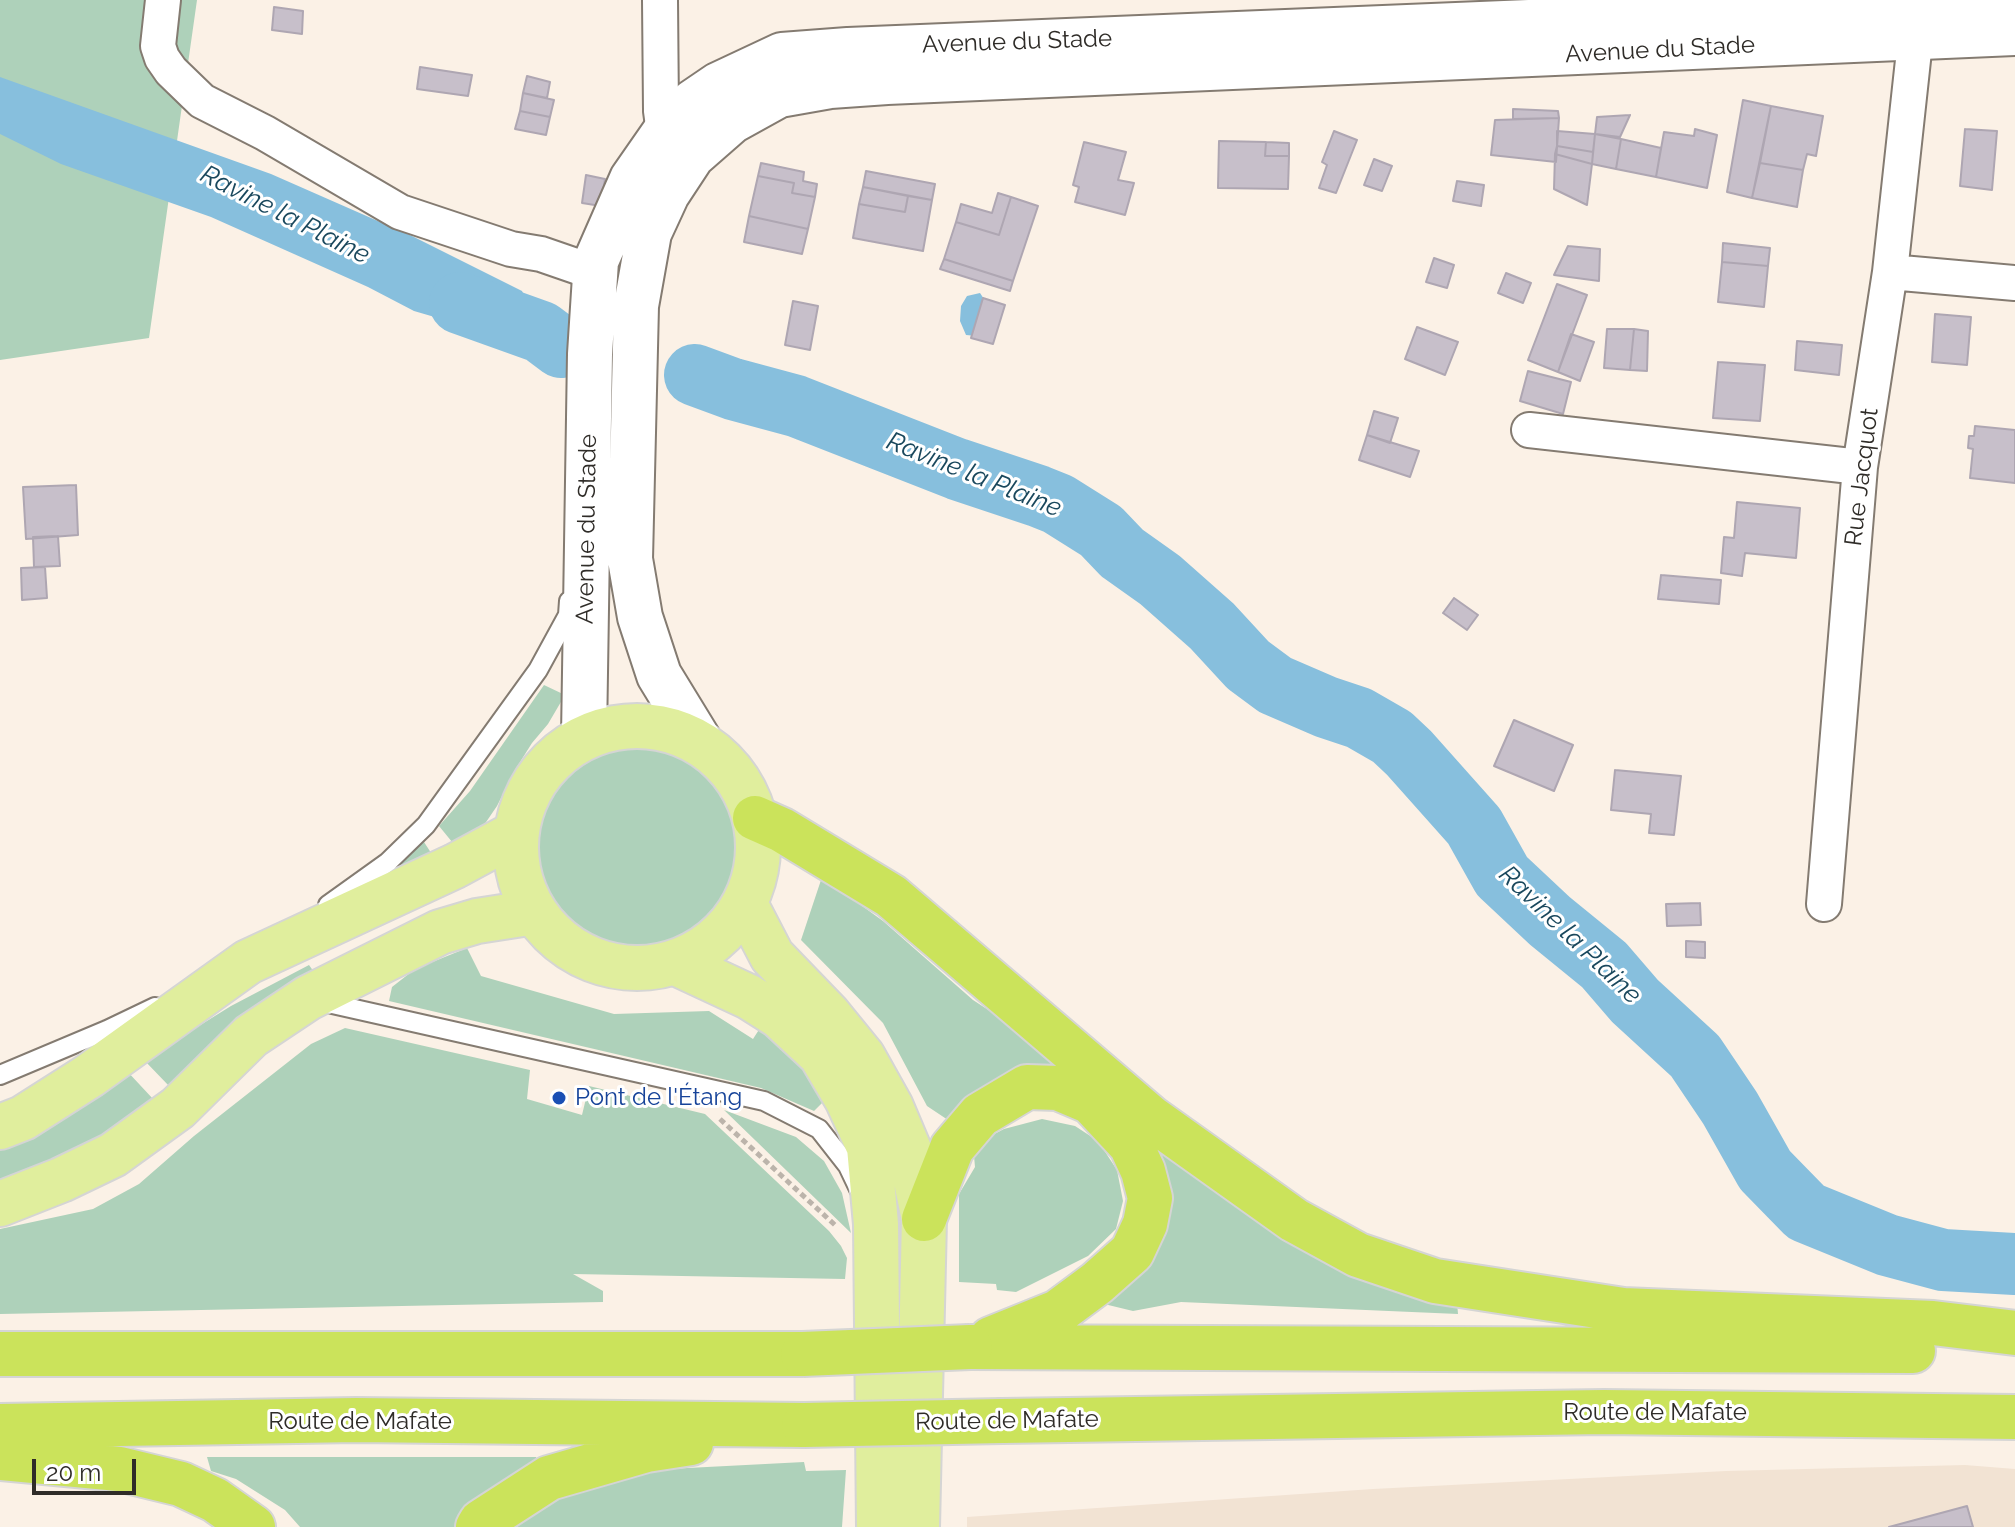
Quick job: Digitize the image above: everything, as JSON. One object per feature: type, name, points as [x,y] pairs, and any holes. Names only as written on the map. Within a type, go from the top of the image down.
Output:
[{"type":"highway","points":[[755,818],[782,830],[891,896],[1151,1118],[1294,1220],[1358,1255],[1435,1281],[1623,1310],[1933,1323],[2015,1333]]},
{"type":"highway","points":[[924,1219],[952,1148],[980,1115],[1027,1087],[1058,1088],[1091,1102],[1131,1145],[1143,1171],[1150,1198],[1145,1224],[1132,1252],[1058,1312],[970,1347]]},
{"type":"highway","points":[[0,1354],[803,1354],[970,1347],[2015,1352]]},
{"type":"highway","name":"Route de Mafate","points":[[0,1426],[356,1420],[804,1425],[1604,1412],[2015,1417]]},
{"type":"highway","points":[[478,1527],[481,1522],[549,1478],[646,1450],[804,1425]]},
{"type":"highway","points":[[0,1458],[119,1469],[181,1484],[215,1500],[253,1527]]},
{"type":"main road","points":[[642,725],[672,730],[700,742],[725,762],[744,788],[755,818],[759,847],[756,876],[745,904],[728,929],[704,949],[676,963],[645,969],[612,966],[582,956],[556,937],[535,912],[522,887],[516,860],[516,833],[523,802],[537,775],[559,753],[584,736],[613,727],[642,725]]},
{"type":"main road","points":[[0,1127],[23,1118],[89,1076],[167,1010],[248,962],[455,866],[516,833]]},
{"type":"main road","points":[[745,904],[772,956],[828,1014],[863,1057],[891,1107],[910,1152],[924,1219],[917,1527]]},
{"type":"main road","points":[[0,1204],[113,1155],[178,1108],[251,1036],[308,998],[440,932],[477,921],[535,912]]},
{"type":"main road","points":[[676,963],[749,997],[779,1016],[821,1055],[847,1099],[869,1147],[859,1228],[879,1527]]},
{"type":"street","points":[[163,0],[158,46],[162,58],[202,101],[265,133],[400,212],[511,249],[541,254],[588,270]]},
{"type":"street","points":[[660,0],[663,122]]},
{"type":"street","name":"Avenue du Stade","points":[[700,742],[659,675],[640,617],[630,559],[633,362],[636,306],[649,233],[667,194],[692,156],[732,121],[779,95],[830,86],[1914,24],[2015,2]]},
{"type":"street","name":"Avenue du Stade","points":[[584,736],[590,354],[588,270],[596,261],[632,179],[663,122],[718,85],[782,55],[1216,34],[1914,24],[2015,33]]},
{"type":"street","name":"Rue Jacquot","points":[[1824,904],[1860,467],[1890,272],[1914,24]]},
{"type":"street","points":[[1890,272],[2015,283]]},
{"type":"street","points":[[1529,430],[1860,467]]},
{"type":"lane","points":[[700,742],[670,670],[658,629],[648,556],[651,321],[658,253],[683,186],[730,139],[785,106],[838,94],[1914,24],[2015,47]]},
{"type":"lane","points":[[755,47],[780,37],[794,36]]},
{"type":"lane","points":[[663,122],[690,83],[717,66]]},
{"type":"lane","points":[[248,962],[388,862],[426,825],[538,670],[568,615],[588,270]]},
{"type":"lane","points":[[308,998],[764,1101],[819,1129],[848,1166],[859,1228]]},
{"type":"lane","points":[[0,1075],[107,1030],[167,1010]]},
{"type":"path","points":[[681,1083],[859,1228]]},
{"type":"shaded area","points":[[1965,1465],[2015,1469],[2015,1527],[967,1527],[967,1517],[1373,1489],[1726,1471]]},
{"type":"green space","points":[[0,0],[197,0],[149,338],[0,360]]},
{"type":"green space","points":[[544,685],[565,695],[515,770],[482,828],[457,848],[439,826],[470,791]]},
{"type":"green space","points":[[640,742],[679,750],[713,772],[735,806],[743,845],[735,884],[713,918],[679,940],[640,948],[601,940],[567,918],[545,884],[537,845],[545,806],[567,772],[601,750]]},
{"type":"green space","points":[[424,842],[435,859],[367,885]]},
{"type":"green space","points":[[822,877],[883,921],[973,1000],[1082,1071],[948,1120],[927,1106],[883,1023],[801,940]]},
{"type":"green space","points":[[467,948],[481,976],[614,1014],[709,1011],[753,1039],[762,1025],[808,1068],[826,1099],[814,1111],[761,1088],[389,1001],[392,987],[415,969]]},
{"type":"green space","points":[[309,965],[314,972],[240,1018],[169,1086],[144,1060],[231,1006]]},
{"type":"green space","points":[[345,1028],[530,1070],[527,1099],[582,1115],[589,1086],[705,1114],[829,1231],[847,1258],[845,1279],[573,1274],[603,1291],[603,1302],[0,1314],[0,1229],[93,1209],[139,1184],[194,1136],[311,1044]]},
{"type":"green space","points":[[126,1070],[154,1100],[104,1141],[0,1192],[0,1147]]},
{"type":"green space","points":[[724,1110],[796,1137],[824,1161],[842,1193],[851,1233]]},
{"type":"green space","points":[[1042,1119],[1075,1126],[1098,1141],[1117,1170],[1123,1201],[1116,1229],[1088,1256],[1016,1292],[997,1290],[996,1284],[959,1282],[959,1194],[975,1167],[973,1145],[1004,1129]]},
{"type":"green space","points":[[1152,1139],[1457,1302],[1458,1314],[1181,1302],[1133,1311],[1100,1303],[1139,1277],[1159,1244]]},
{"type":"green space","points":[[207,1457],[536,1457],[539,1467],[460,1527],[300,1527],[285,1510],[236,1479],[211,1471]]},
{"type":"green space","points":[[804,1462],[806,1471],[846,1470],[842,1527],[517,1527],[545,1502],[610,1472]]},
{"type":"water","points":[[0,77],[271,174],[412,236],[522,291],[541,332],[503,337],[414,311],[368,287],[211,217],[61,164],[0,134]]},
{"type":"water","points":[[980,293],[984,299],[977,336],[966,335],[960,321],[961,306],[967,296]]},
{"type":"building","points":[[274,7],[303,11],[302,34],[272,30]]},
{"type":"building","points":[[420,67],[472,75],[468,96],[417,89]]},
{"type":"building","points":[[527,76],[550,82],[547,98],[523,93]]},
{"type":"building","points":[[523,93],[554,100],[550,117],[520,111]]},
{"type":"building","points":[[1743,100],[1771,106],[1752,198],[1727,192]]},
{"type":"building","points":[[1771,106],[1823,116],[1816,156],[1807,154],[1803,170],[1760,163]]},
{"type":"building","points":[[1513,109],[1558,111],[1559,118],[1513,119]]},
{"type":"building","points":[[520,111],[550,117],[546,135],[515,129]]},
{"type":"building","points":[[1630,115],[1620,137],[1595,134],[1597,117]]},
{"type":"building","points":[[1559,118],[1556,162],[1491,155],[1495,120]]},
{"type":"building","points":[[1695,129],[1717,135],[1707,188],[1656,177],[1664,132],[1694,136]]},
{"type":"building","points":[[1965,129],[1997,131],[1992,190],[1960,186]]},
{"type":"building","points":[[1334,131],[1357,140],[1336,193],[1319,188],[1327,165],[1322,162]]},
{"type":"building","points":[[1557,131],[1595,134],[1593,152],[1557,146]]},
{"type":"building","points":[[1595,134],[1621,139],[1616,169],[1592,164]]},
{"type":"building","points":[[1621,139],[1661,148],[1656,177],[1616,169]]},
{"type":"building","points":[[1219,141],[1266,142],[1265,156],[1289,156],[1288,189],[1218,188]]},
{"type":"building","points":[[1084,142],[1126,152],[1118,180],[1134,183],[1125,215],[1075,202],[1079,187],[1073,185]]},
{"type":"building","points":[[1266,142],[1289,143],[1289,156],[1265,156]]},
{"type":"building","points":[[1557,146],[1593,152],[1592,164],[1555,154]]},
{"type":"building","points":[[1555,154],[1592,164],[1587,205],[1554,189]]},
{"type":"building","points":[[1374,159],[1392,166],[1382,191],[1364,185]]},
{"type":"building","points":[[761,163],[804,172],[803,181],[817,184],[815,197],[792,193],[794,183],[758,176]]},
{"type":"building","points":[[1760,163],[1803,170],[1797,207],[1752,198]]},
{"type":"building","points":[[866,171],[935,184],[932,200],[863,187]]},
{"type":"building","points":[[586,175],[605,179],[601,206],[582,203]]},
{"type":"building","points":[[758,176],[794,183],[792,193],[815,197],[808,229],[749,216]]},
{"type":"building","points":[[1457,181],[1484,185],[1481,206],[1453,201]]},
{"type":"building","points":[[863,187],[908,196],[905,212],[859,204]]},
{"type":"building","points":[[998,193],[1011,197],[999,235],[956,222],[961,204],[992,213]]},
{"type":"building","points":[[908,196],[932,200],[923,251],[853,238],[859,204],[905,212]]},
{"type":"building","points":[[1011,197],[1038,206],[1013,281],[944,259],[956,222],[999,235]]},
{"type":"building","points":[[749,216],[808,229],[802,254],[744,242]]},
{"type":"building","points":[[1723,243],[1770,248],[1768,266],[1722,262]]},
{"type":"building","points":[[1568,246],[1600,249],[1599,281],[1554,275]]},
{"type":"building","points":[[1434,258],[1454,265],[1447,288],[1426,282]]},
{"type":"building","points":[[944,259],[1013,281],[1010,291],[940,269]]},
{"type":"building","points":[[1722,262],[1768,266],[1764,307],[1718,302]]},
{"type":"building","points":[[1506,273],[1531,283],[1523,303],[1498,293]]},
{"type":"building","points":[[1557,284],[1587,295],[1558,372],[1528,360]]},
{"type":"building","points":[[983,298],[1005,305],[993,344],[971,338]]},
{"type":"building","points":[[793,301],[818,306],[810,350],[785,345]]},
{"type":"building","points":[[1935,314],[1971,317],[1967,365],[1932,362]]},
{"type":"building","points":[[1417,327],[1458,342],[1445,375],[1405,359]]},
{"type":"building","points":[[1607,329],[1634,329],[1630,370],[1604,368]]},
{"type":"building","points":[[1634,329],[1648,331],[1647,371],[1630,370]]},
{"type":"building","points":[[1571,334],[1594,342],[1580,381],[1558,372]]},
{"type":"building","points":[[1797,341],[1842,345],[1839,375],[1795,370]]},
{"type":"building","points":[[1718,362],[1765,365],[1760,421],[1713,418]]},
{"type":"building","points":[[1528,371],[1571,382],[1563,414],[1520,401]]},
{"type":"building","points":[[1374,411],[1398,418],[1390,443],[1367,435]]},
{"type":"building","points":[[1975,426],[2015,430],[2015,483],[1970,478],[1973,449],[1968,448],[1969,436],[1974,436]]},
{"type":"building","points":[[1367,435],[1419,451],[1410,477],[1359,460]]},
{"type":"building","points":[[76,485],[78,535],[26,539],[23,487]]},
{"type":"building","points":[[1737,502],[1800,508],[1796,558],[1745,553],[1742,576],[1721,573],[1724,537],[1734,538]]},
{"type":"building","points":[[58,536],[60,566],[34,567],[33,537]]},
{"type":"building","points":[[45,567],[47,598],[22,600],[21,568]]},
{"type":"building","points":[[1661,575],[1721,580],[1719,604],[1658,599]]},
{"type":"building","points":[[1454,598],[1478,615],[1467,630],[1443,613]]},
{"type":"building","points":[[1514,720],[1573,745],[1554,791],[1494,766]]},
{"type":"building","points":[[1615,770],[1681,776],[1674,835],[1649,833],[1651,814],[1611,810]]},
{"type":"building","points":[[1700,903],[1701,925],[1667,926],[1666,904]]},
{"type":"building","points":[[1686,941],[1705,942],[1705,958],[1686,957]]},
{"type":"building","points":[[1967,1506],[1973,1527],[1889,1527]]},
{"type":"waterway","name":"Ravine la Plaine","points":[[460,303],[541,332],[561,347]]},
{"type":"waterway","name":"Ravine la Plaine","points":[[695,375],[796,406],[957,469],[1038,496],[1058,504],[1101,531],[1122,553],[1160,580],[1212,626],[1248,665],[1275,685],[1359,718],[1392,737],[1409,753],[1474,826],[1502,876],[1604,965],[1635,1001],[1695,1056],[1730,1108],[1765,1170],[1806,1212],[1887,1245],[1943,1260],[2015,1264]]},
{"type":"place","name":"Pont de l'Étang","points":[[559,1098]]}]
